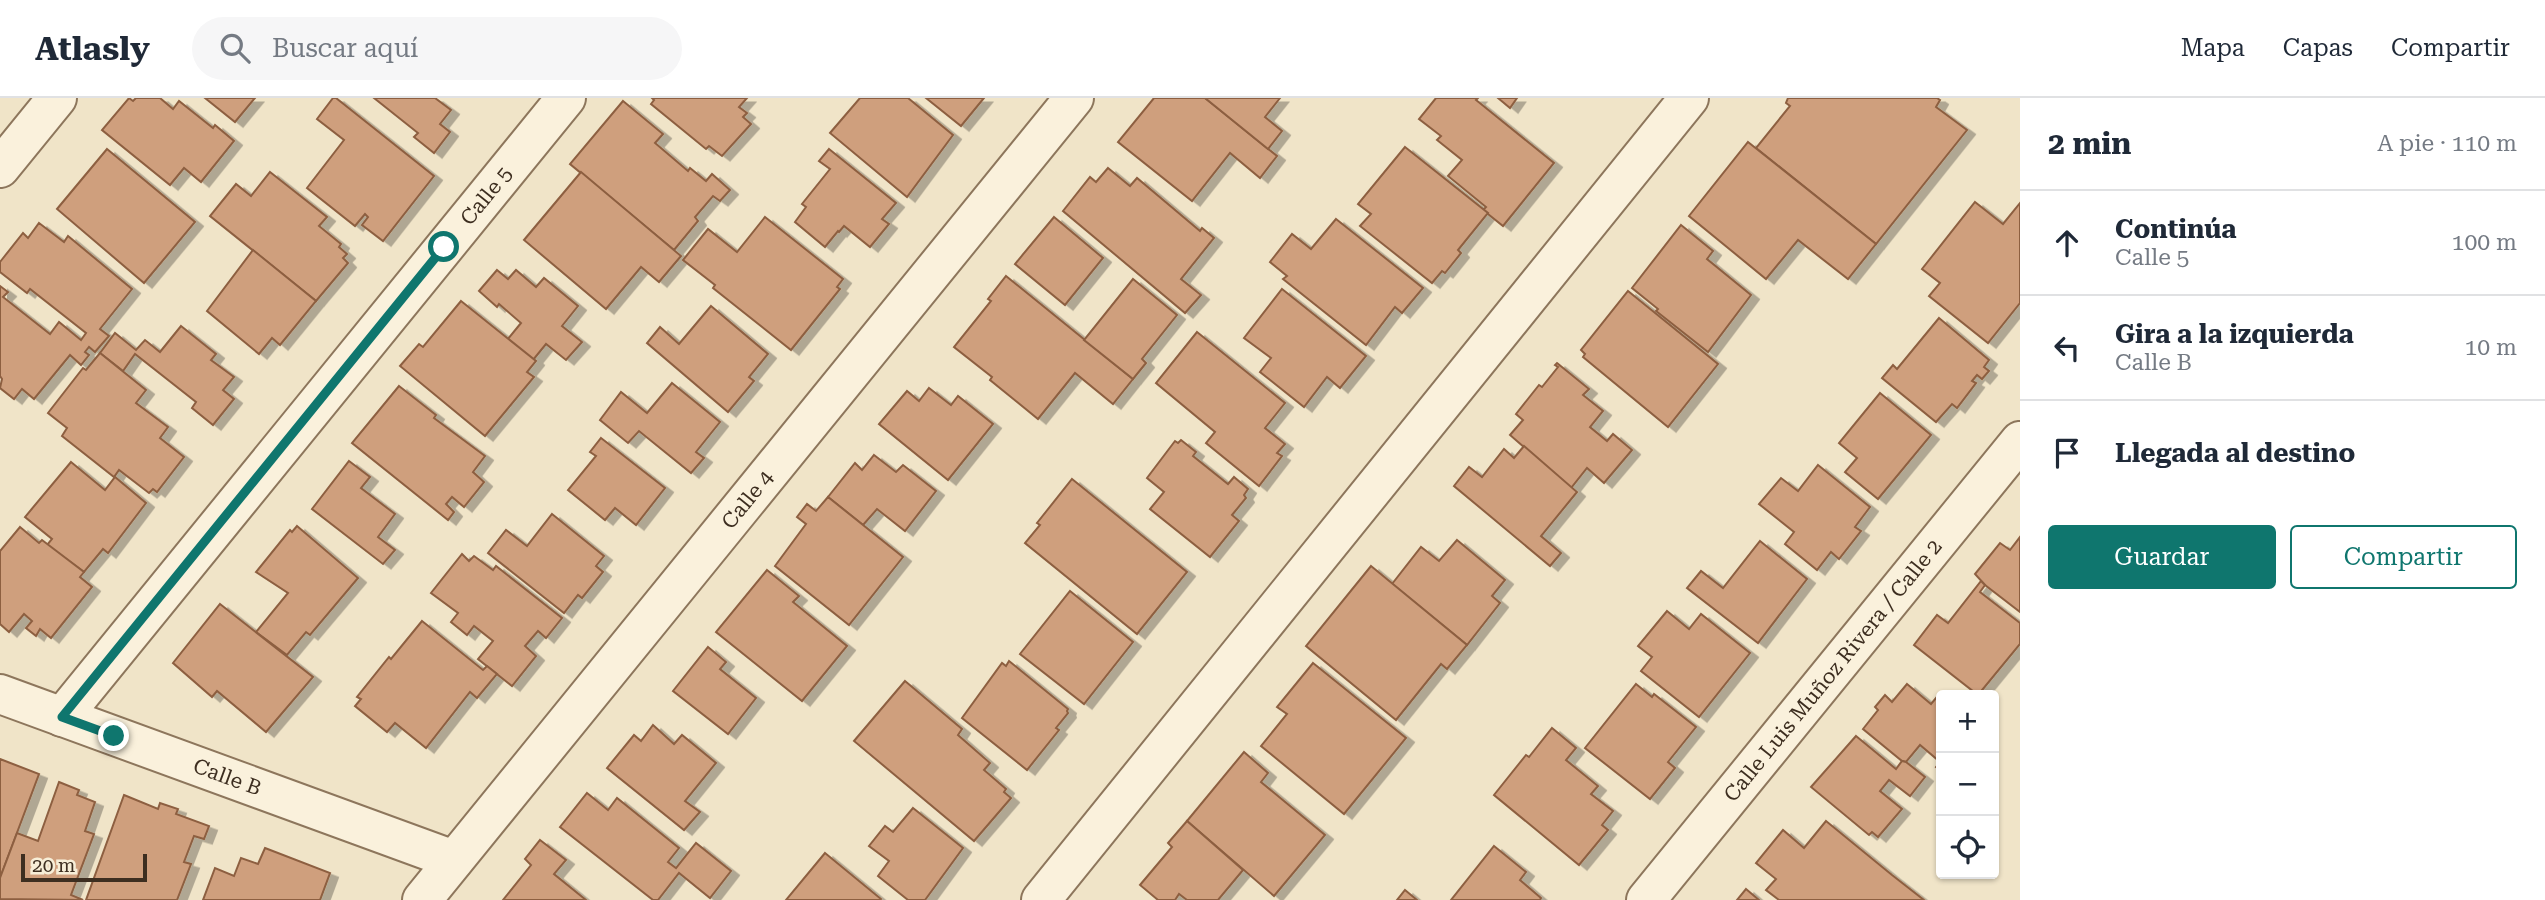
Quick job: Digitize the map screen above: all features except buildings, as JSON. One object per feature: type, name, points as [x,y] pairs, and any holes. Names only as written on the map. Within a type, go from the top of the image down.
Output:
[{"type":"street","points":[[0,168],[57,98]]},
{"type":"street","name":"Calle 5","points":[[62,717],[566,98]]},
{"type":"street","name":"Calle 4","points":[[422,900],[1074,98]]},
{"type":"street","points":[[1041,900],[1689,98]]},
{"type":"street","name":"Calle Luis Muñoz Rivera / Calle 2","points":[[1646,900],[2020,441]]},
{"type":"street","name":"Calle B","points":[[0,694],[454,860]]},
{"type":"route","points":[[114,736],[62,717],[444,247]]}]
